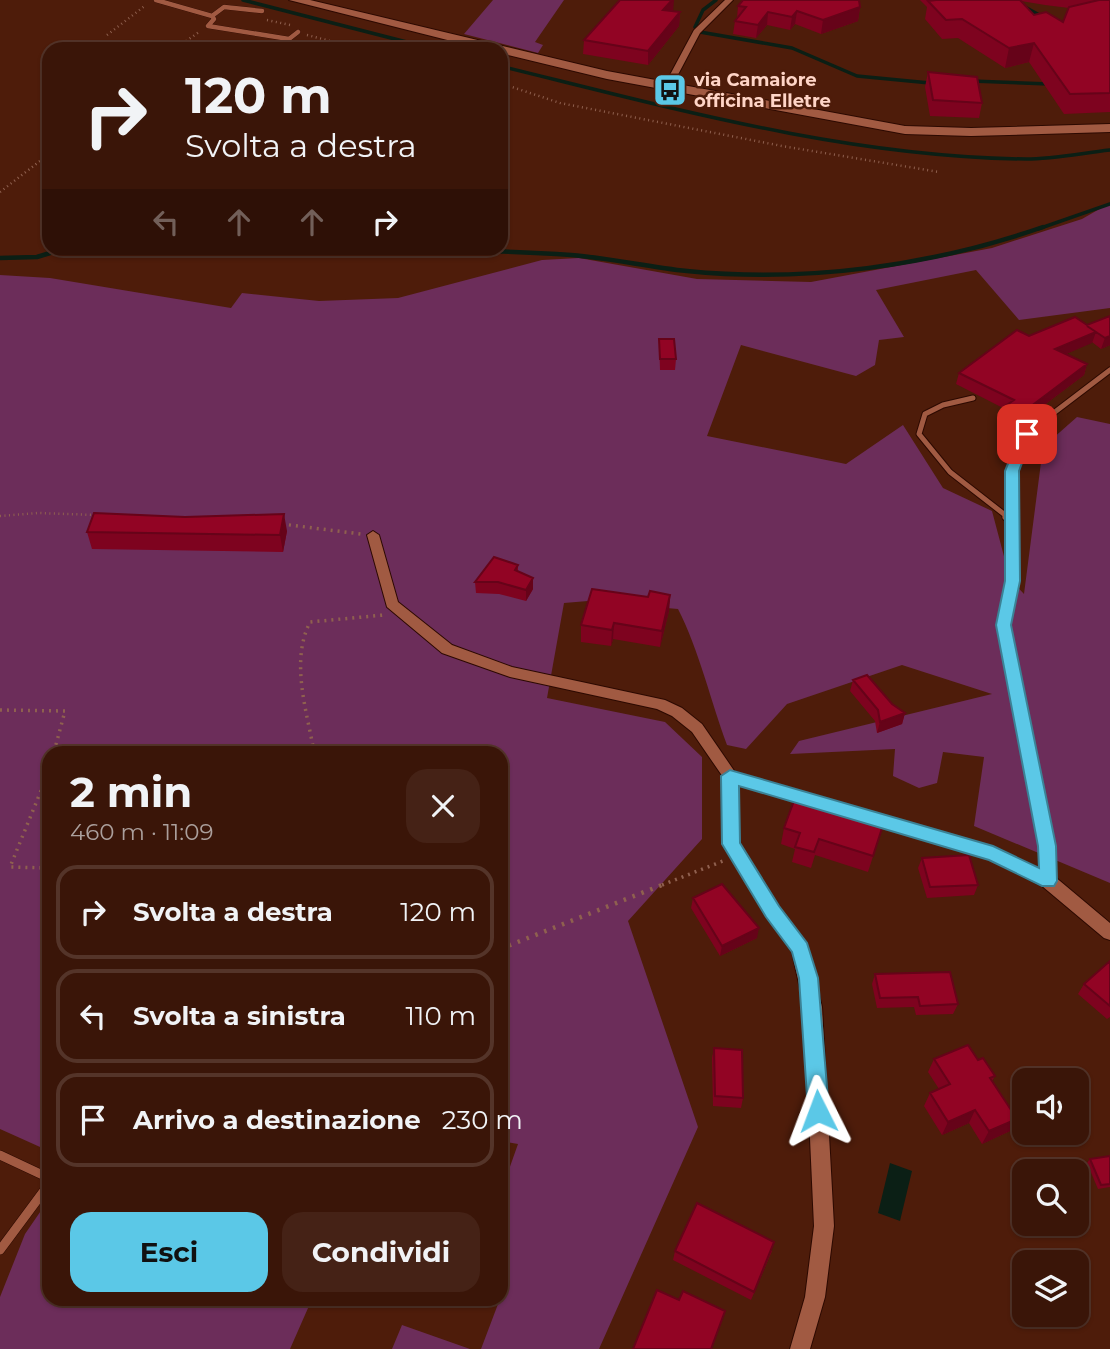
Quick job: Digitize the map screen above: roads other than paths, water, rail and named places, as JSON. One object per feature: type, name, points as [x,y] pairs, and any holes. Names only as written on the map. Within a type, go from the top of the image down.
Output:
[{"type":"main road","points":[[295,0],[345,9],[475,42]]},
{"type":"main road","points":[[508,50],[581,69],[905,130],[971,132],[1110,128]]},
{"type":"street","points":[[668,86],[697,32],[729,0]]},
{"type":"street","points":[[373,535],[392,604],[447,649],[510,673],[660,704],[677,712],[697,728],[730,776],[731,844],[772,911],[800,949],[813,1007],[824,1226],[815,1297],[800,1349]]},
{"type":"street","points":[[730,776],[993,854],[1048,881],[1110,933]]},
{"type":"lane","points":[[155,0],[212,16]]},
{"type":"lane","points":[[212,16],[224,7],[262,11]]},
{"type":"lane","points":[[212,16],[214,19],[208,26],[289,39],[298,32]]},
{"type":"lane","points":[[1048,881],[1047,846],[1004,625],[1012,581],[1012,471],[1027,434],[1110,370]]},
{"type":"lane","points":[[973,398],[943,405],[925,414],[919,434],[950,472],[1012,521]]},
{"type":"lane","points":[[0,1155],[42,1175]]},
{"type":"lane","points":[[0,1250],[42,1193]]},
{"type":"waterway","points":[[243,0],[407,42]]},
{"type":"waterway","points":[[695,27],[703,10],[716,0]]},
{"type":"waterway","points":[[1012,0],[1043,17]]},
{"type":"waterway","points":[[700,32],[792,48],[857,76],[930,83]]},
{"type":"waterway","points":[[508,68],[760,128],[892,150],[1026,159],[1110,150]]},
{"type":"waterway","points":[[972,81],[1049,84]]},
{"type":"waterway","points":[[1038,229],[1110,204]]},
{"type":"waterway","points":[[508,252],[586,256],[687,271],[777,275],[822,273],[957,252],[1043,227]]},
{"type":"waterway","points":[[0,258],[42,255]]},
{"type":"place","name":"via Camaiore officina Elletre","points":[[670,90]]}]
